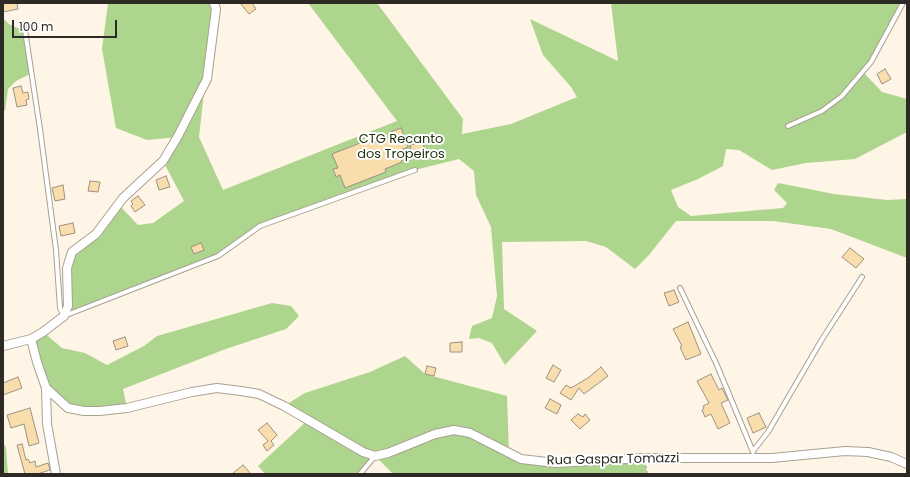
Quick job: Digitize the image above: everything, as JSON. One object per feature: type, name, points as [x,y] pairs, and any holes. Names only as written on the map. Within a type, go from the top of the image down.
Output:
[{"type":"street","points":[[3,346],[31,339],[44,332],[64,316],[68,306],[67,268],[72,252],[96,234],[123,198],[163,161],[178,136],[207,79],[216,9],[214,3]]},
{"type":"street","points":[[31,339],[46,388],[47,424],[56,474]]},
{"type":"street","points":[[46,388],[68,408],[84,411],[127,408],[192,392],[217,388],[259,394],[284,406],[363,452],[375,456]]},
{"type":"street","name":"Rua Gaspar Tomazzi","points":[[375,456],[388,453],[435,434],[454,430],[470,433],[521,459],[537,462],[556,463],[643,458],[845,451],[868,452],[891,456],[907,464]]},
{"type":"lane","points":[[788,126],[822,111],[842,96],[871,62],[903,3]]},
{"type":"lane","points":[[24,24],[54,235],[60,308],[64,316],[218,256],[260,226],[415,170]]},
{"type":"lane","points":[[754,454],[862,277]]},
{"type":"lane","points":[[680,288],[716,363],[754,454]]},
{"type":"lane","points":[[360,474],[375,456]]},
{"type":"green space","points":[[108,3],[214,3],[199,137],[223,190],[397,121],[308,3],[377,3],[463,119],[462,134],[511,124],[577,97],[571,87],[543,55],[530,19],[618,61],[611,3],[903,3],[863,72],[882,92],[907,99],[907,132],[855,159],[806,163],[772,170],[739,150],[726,149],[723,166],[698,179],[671,190],[678,207],[691,216],[783,208],[787,203],[774,190],[778,183],[834,194],[887,200],[907,199],[907,258],[831,229],[773,221],[676,221],[649,255],[635,269],[606,247],[586,241],[502,242],[504,309],[537,331],[505,365],[492,343],[479,338],[469,339],[472,326],[492,318],[497,296],[491,227],[476,195],[474,171],[459,159],[415,170],[260,226],[218,256],[64,316],[72,252],[96,234],[118,204],[138,225],[153,223],[184,201],[163,161],[178,137],[147,140],[116,128],[102,49]]},
{"type":"green space","points":[[3,18],[9,24],[26,32],[32,73],[16,81],[8,89],[5,111],[3,110]]},
{"type":"green space","points":[[272,303],[291,306],[299,316],[286,329],[223,350],[123,389],[127,408],[68,408],[46,388],[31,339],[43,332],[62,348],[85,353],[107,365],[144,346],[157,336]]},
{"type":"green space","points":[[405,356],[425,374],[507,396],[509,454],[521,459],[645,458],[647,474],[393,474],[375,456],[360,474],[265,474],[258,466],[308,420],[284,406],[305,393],[370,372]]},
{"type":"green space","points":[[3,441],[6,448],[8,474],[3,474]]},
{"type":"building","points":[[3,3],[17,3],[18,9],[3,12]]},
{"type":"building","points":[[240,3],[252,3],[256,9],[249,14]]},
{"type":"building","points":[[885,69],[891,79],[882,84],[877,74]]},
{"type":"building","points":[[21,86],[23,93],[28,92],[29,99],[26,100],[27,105],[17,107],[13,88]]},
{"type":"building","name":"CTG Recanto dos Tropeiros","points":[[401,128],[408,147],[398,151],[402,162],[385,169],[386,172],[345,188],[340,175],[336,177],[333,169],[338,168],[332,154],[373,138],[374,143],[393,136],[391,132]]},
{"type":"building","points":[[423,142],[425,152],[412,155],[410,145]]},
{"type":"building","points":[[166,176],[170,187],[159,190],[156,180]]},
{"type":"building","points":[[90,181],[100,182],[98,192],[88,191]]},
{"type":"building","points":[[63,185],[65,199],[55,201],[52,188]]},
{"type":"building","points":[[138,196],[145,205],[135,212],[131,206],[133,204],[131,201]]},
{"type":"building","points":[[73,223],[75,233],[61,236],[59,226]]},
{"type":"building","points":[[201,243],[204,250],[194,254],[191,247]]},
{"type":"building","points":[[850,248],[864,259],[856,268],[842,257]]},
{"type":"building","points":[[674,290],[679,302],[669,306],[664,293]]},
{"type":"building","points":[[688,322],[701,354],[686,360],[680,347],[682,346],[673,329]]},
{"type":"building","points":[[125,337],[128,346],[116,350],[113,341]]},
{"type":"building","points":[[462,342],[462,352],[450,352],[450,343]]},
{"type":"building","points":[[553,365],[561,370],[554,382],[546,378]]},
{"type":"building","points":[[427,366],[436,368],[434,376],[425,374]]},
{"type":"building","points":[[601,367],[608,376],[584,394],[579,388],[571,400],[560,393],[566,385],[571,388],[588,378]]},
{"type":"building","points":[[711,374],[719,390],[722,388],[728,400],[721,403],[730,423],[718,429],[711,414],[705,417],[702,410],[704,408],[703,406],[709,403],[697,381]]},
{"type":"building","points":[[18,377],[22,388],[3,395],[3,383]]},
{"type":"building","points":[[550,399],[561,405],[557,414],[545,408]]},
{"type":"building","points":[[30,408],[39,443],[29,446],[24,424],[11,428],[7,415]]},
{"type":"building","points":[[759,413],[766,427],[753,433],[747,418]]},
{"type":"building","points":[[578,414],[583,417],[585,414],[590,420],[580,429],[571,420]]},
{"type":"building","points":[[267,423],[277,435],[271,441],[274,445],[267,451],[263,445],[268,441],[258,430]]},
{"type":"building","points":[[22,444],[26,460],[28,459],[30,463],[35,461],[36,467],[48,463],[50,470],[37,474],[25,474],[17,445]]},
{"type":"building","points":[[243,465],[251,474],[232,474]]}]
